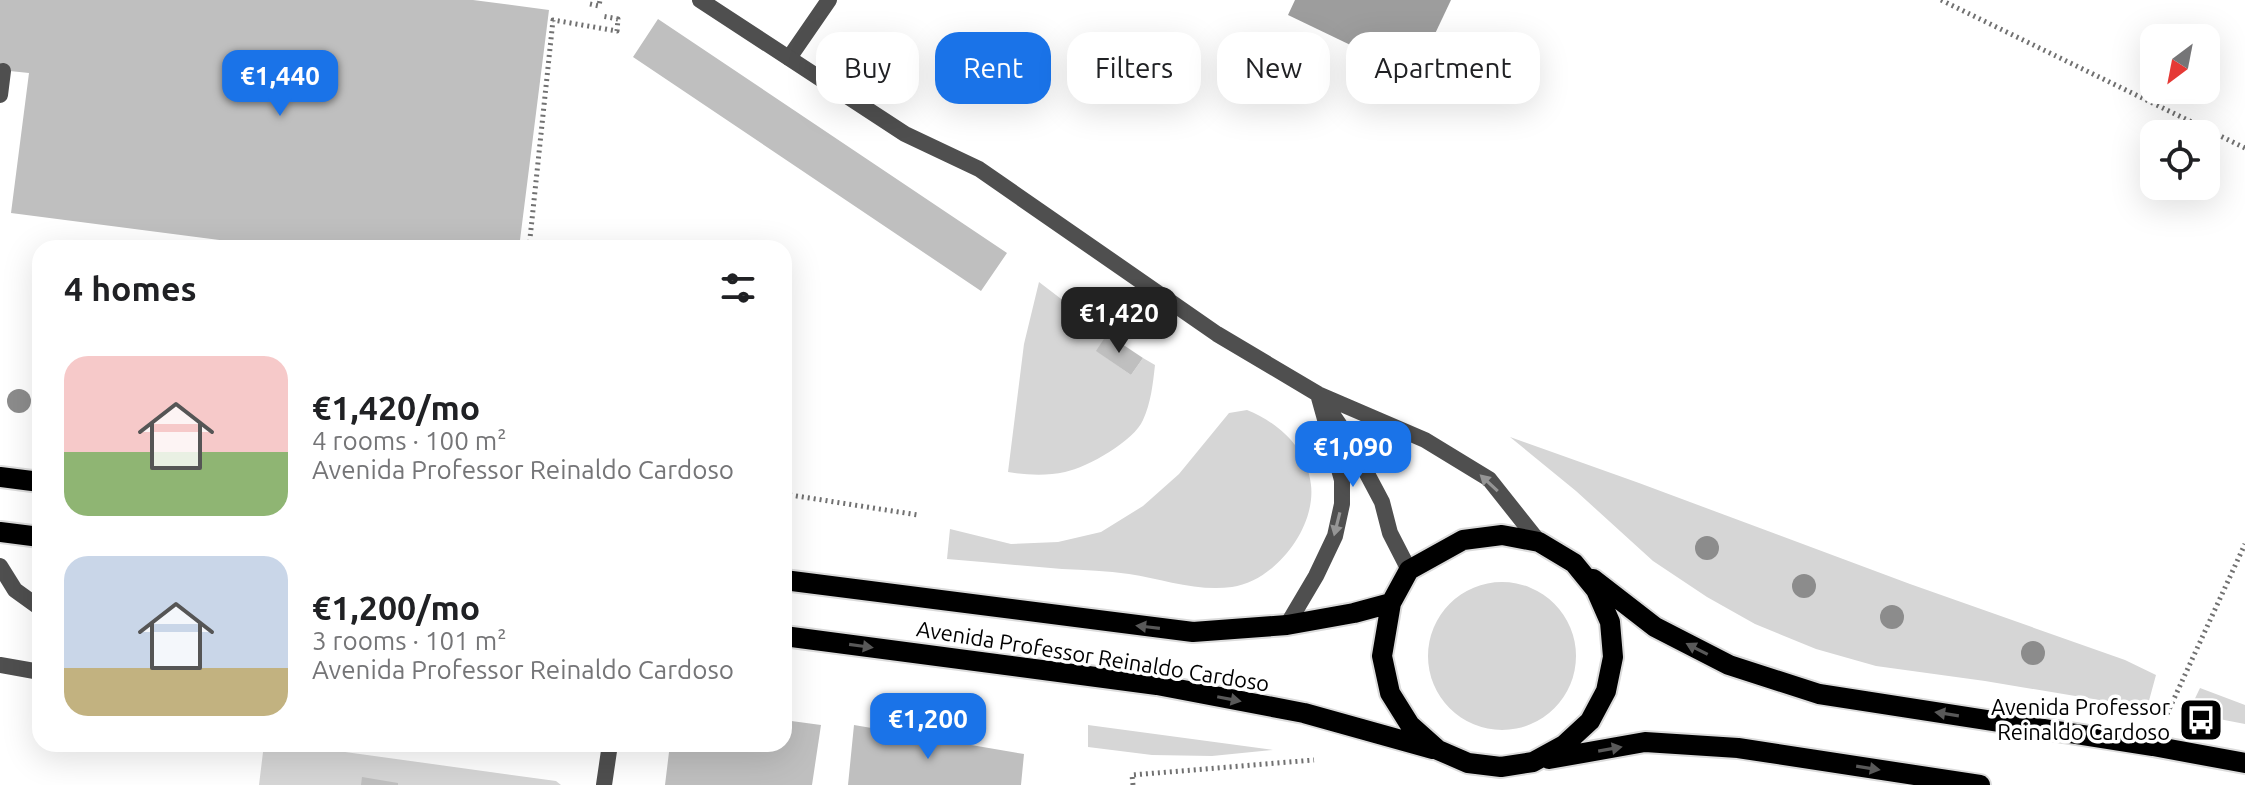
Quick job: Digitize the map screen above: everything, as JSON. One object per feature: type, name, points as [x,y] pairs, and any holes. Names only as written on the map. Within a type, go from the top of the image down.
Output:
[{"type":"main road","points":[[0,477],[32,481]]},
{"type":"main road","points":[[0,532],[32,536]]},
{"type":"main road","points":[[1980,785],[1738,748],[1645,742],[1501,767],[1468,763],[1438,750],[1410,725],[1390,693],[1382,656],[1391,603],[1409,570],[1463,540],[1502,535],[1539,542],[1574,563],[1655,627],[1729,665],[1819,694],[2245,763]]},
{"type":"main road","points":[[1533,762],[1564,745],[1590,721],[1609,680],[1613,657],[1610,622],[1596,590],[1574,563]]},
{"type":"main road","name":"Avenida Professor Reinaldo Cardoso","points":[[792,581],[1193,632],[1287,625],[1391,603]]},
{"type":"main road","name":"Avenida Professor Reinaldo Cardoso","points":[[792,637],[1157,685],[1304,713],[1438,750]]},
{"type":"street","points":[[700,0],[905,134],[979,169],[1217,334],[1318,394],[1425,440],[1489,479],[1539,542]]},
{"type":"street","points":[[789,58],[829,0]]},
{"type":"street","points":[[0,95],[3,71]]},
{"type":"street","points":[[1318,394],[1347,436],[1382,502],[1390,533],[1409,570]]},
{"type":"street","points":[[1287,625],[1335,536],[1342,504],[1342,480],[1318,394]]},
{"type":"street","points":[[0,566],[15,590],[32,602]]},
{"type":"street","points":[[15,590],[32,596]]},
{"type":"street","points":[[0,665],[32,671]]},
{"type":"street","points":[[604,785],[609,752]]},
{"type":"path","points":[[590,4],[599,6],[600,0]]},
{"type":"path","points":[[1941,0],[2245,148]]},
{"type":"path","points":[[530,240],[553,20],[617,31],[618,19],[602,16]]},
{"type":"path","points":[[792,495],[918,515]]},
{"type":"path","points":[[2153,746],[2245,544]]},
{"type":"path","points":[[1133,785],[1132,775],[1314,760]]},
{"type":"shaded area","points":[[1295,0],[1451,0],[1436,32],[1346,32],[1346,43],[1330,35],[1330,32],[1323,32],[1288,15]]},
{"type":"shaded area","points":[[1039,282],[1107,334],[1097,351],[1131,375],[1143,358],[1155,365],[1146,413],[1130,436],[1086,465],[1065,472],[1036,475],[1008,472],[1024,344]]},
{"type":"shaded area","points":[[1247,410],[1270,422],[1290,438],[1304,460],[1311,485],[1311,501],[1300,535],[1277,563],[1248,583],[1206,588],[1121,573],[947,559],[950,529],[1011,544],[1058,542],[1101,532],[1143,506],[1179,474],[1229,413]]},
{"type":"shaded area","points":[[1510,437],[2125,660],[2156,675],[2147,708],[1876,666],[1816,649],[1755,624],[1653,561],[1576,491]]},
{"type":"shaded area","points":[[1502,582],[1530,588],[1554,604],[1570,628],[1576,656],[1570,684],[1554,708],[1530,724],[1502,730],[1474,724],[1450,708],[1434,684],[1428,656],[1434,628],[1450,604],[1474,588]]},
{"type":"shaded area","points":[[2200,688],[2245,705],[2245,724],[2188,713]]},
{"type":"shaded area","points":[[1088,725],[1273,750],[1212,756],[1152,755],[1088,747]]},
{"type":"shaded area","points":[[263,752],[345,752],[556,781],[561,785],[259,785]]},
{"type":"building","points":[[0,0],[473,0],[549,10],[520,240],[219,240],[11,213],[29,73],[0,70]]},
{"type":"building","points":[[658,19],[1007,253],[981,291],[633,57]]},
{"type":"building","points":[[1107,334],[1143,358],[1131,375],[1096,351]]},
{"type":"building","points":[[792,721],[821,725],[812,785],[665,785],[669,752],[792,752]]},
{"type":"building","points":[[854,725],[1024,754],[1021,785],[848,785]]},
{"type":"building","points":[[362,777],[398,783],[398,785],[361,785]]},
{"type":"place","name":"Avenida Professor Reinaldo Cardoso","points":[[2201,720]]}]
